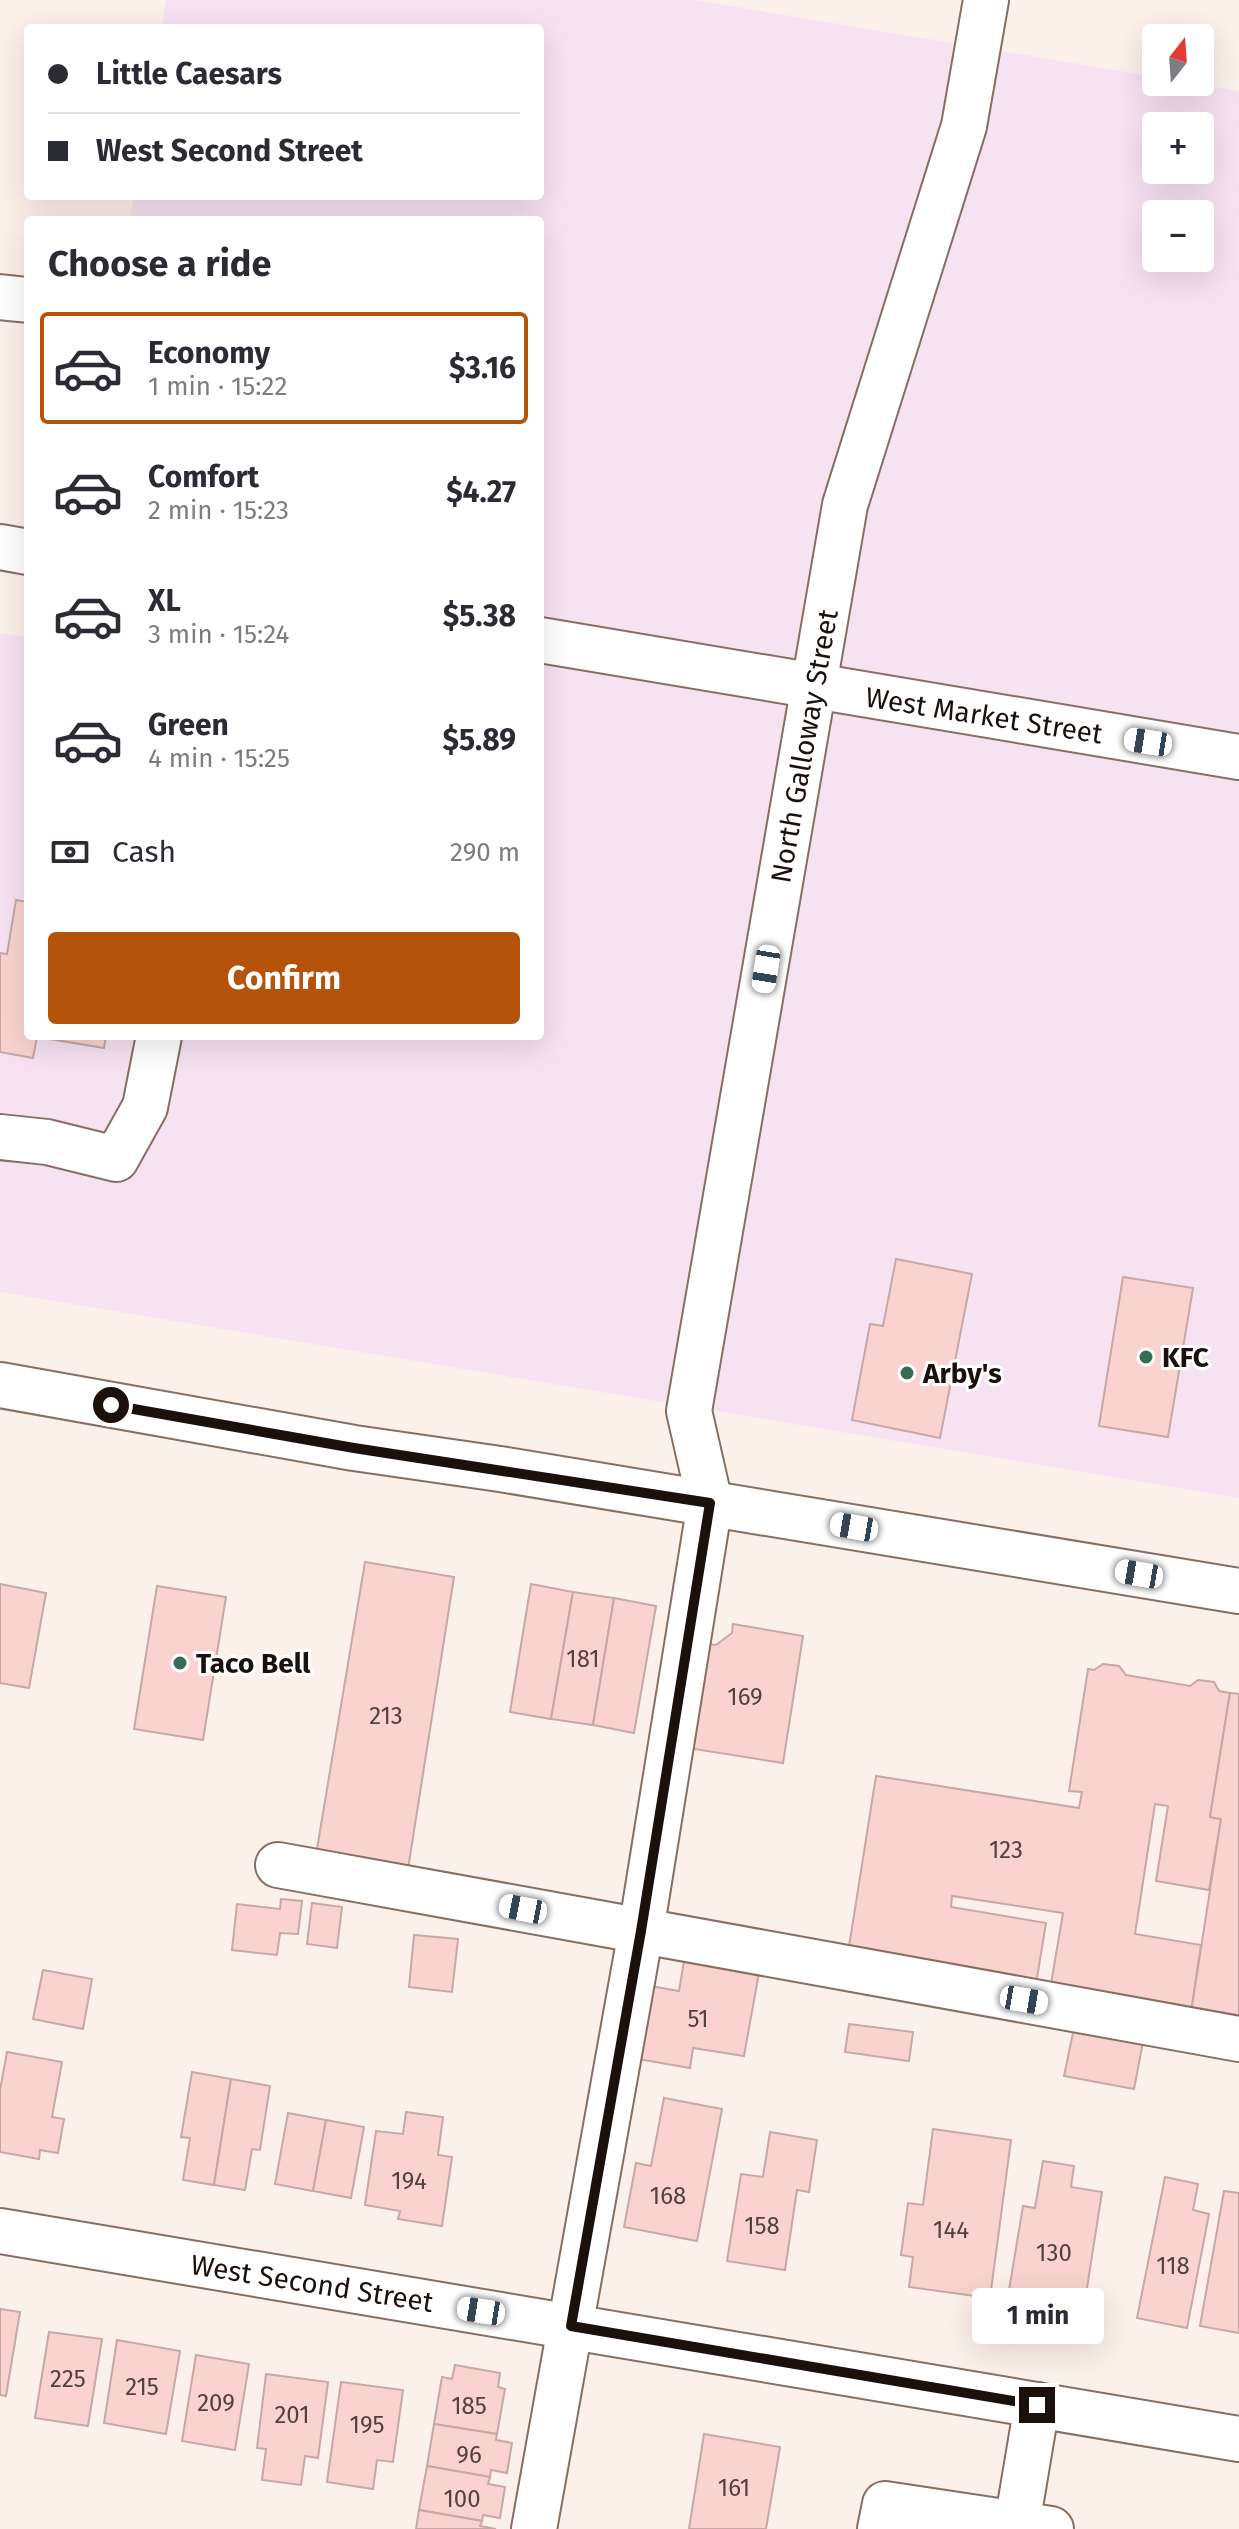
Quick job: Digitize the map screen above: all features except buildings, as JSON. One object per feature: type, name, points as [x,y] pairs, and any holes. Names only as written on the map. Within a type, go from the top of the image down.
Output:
[{"type":"street","name":"North Galloway Street","points":[[710,1503],[689,1411],[845,505],[964,126],[986,0]]},
{"type":"street","points":[[0,297],[24,300]]},
{"type":"street","points":[[0,547],[24,551]]},
{"type":"street","name":"West Market Street","points":[[544,641],[1239,757]]},
{"type":"street","points":[[0,1137],[47,1142],[116,1159],[145,1107],[158,1040]]},
{"type":"street","points":[[0,1385],[354,1448],[710,1503],[1239,1591]]},
{"type":"street","points":[[534,2529],[641,1931],[710,1503]]},
{"type":"street","points":[[278,1865],[1239,2039]]},
{"type":"street","name":"West Second Street","points":[[0,2231],[1239,2439]]},
{"type":"street","points":[[880,2529],[885,2504],[1034,2526],[1037,2405]]},
{"type":"shaded area","points":[[166,0],[695,0],[1142,75],[1142,96],[1214,96],[1214,87],[1239,91],[1239,1498],[0,1292],[0,633],[24,636],[24,1040],[544,1040],[544,216],[131,216],[133,200],[544,200],[544,24],[163,24]]},
{"type":"place","name":"KFC","points":[[1146,1357]]},
{"type":"place","name":"Arby's","points":[[907,1373]]},
{"type":"place","name":"Taco Bell","points":[[180,1663]]},
{"type":"route","points":[[111,1405],[354,1448],[710,1503],[641,1931],[571,2326],[1037,2405]]}]
